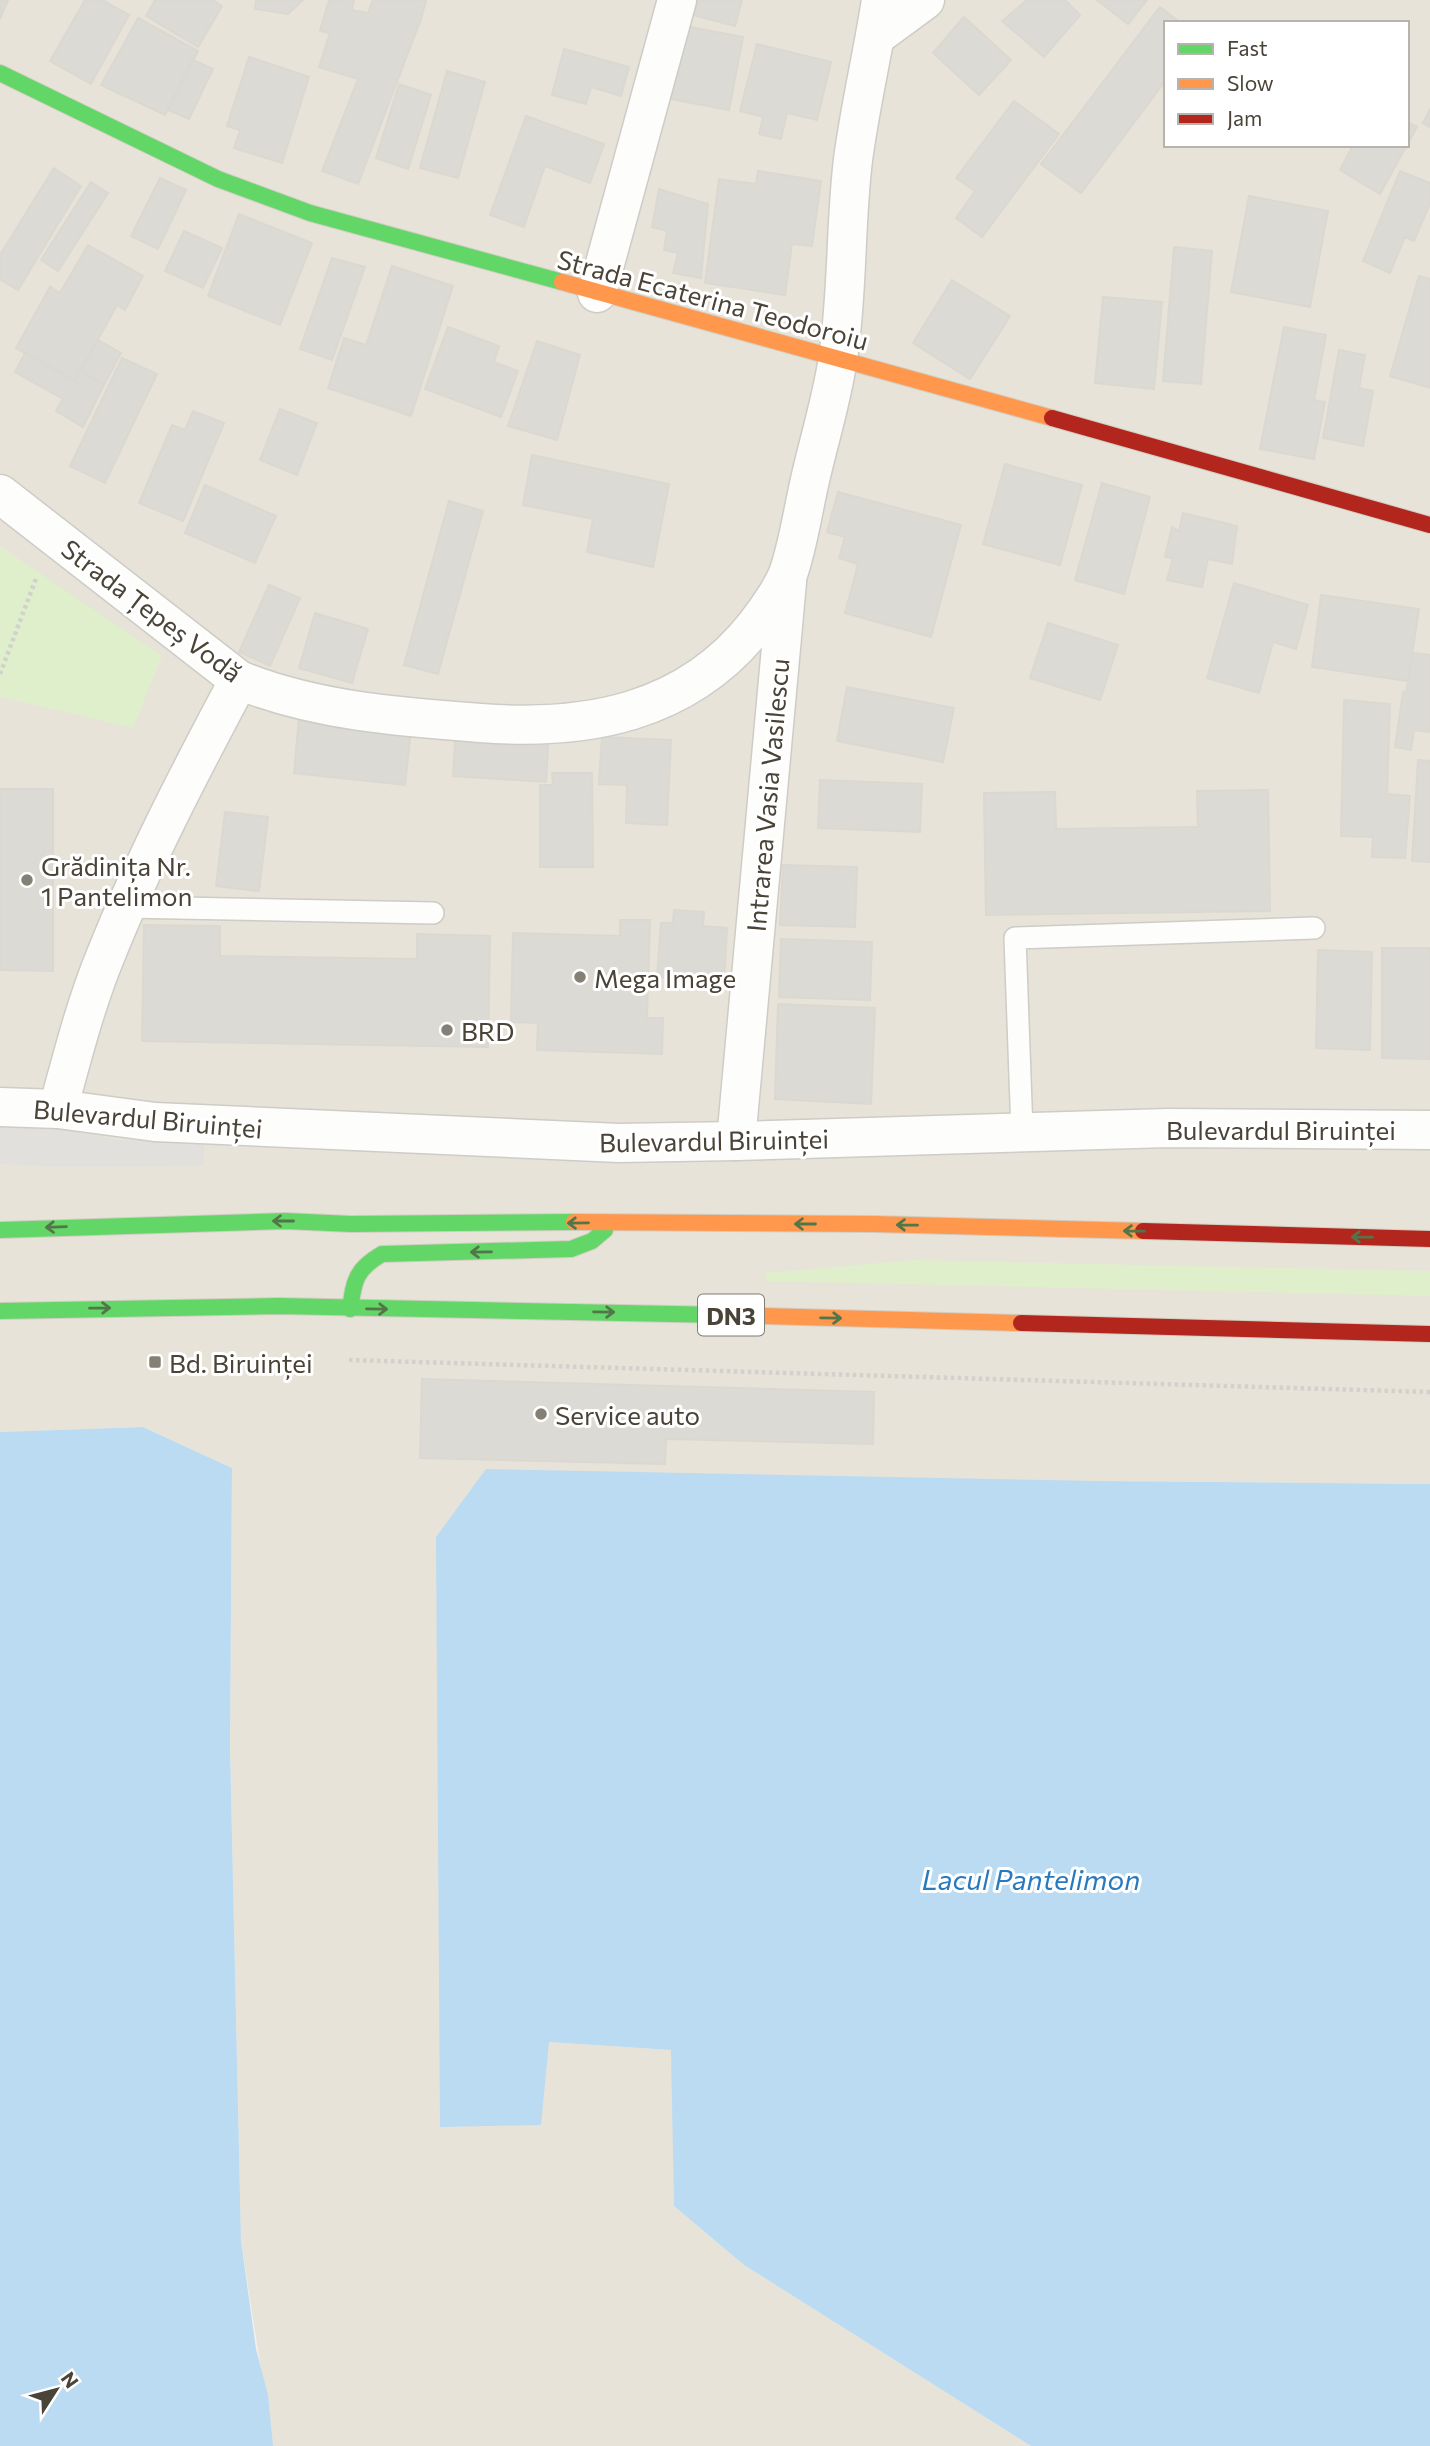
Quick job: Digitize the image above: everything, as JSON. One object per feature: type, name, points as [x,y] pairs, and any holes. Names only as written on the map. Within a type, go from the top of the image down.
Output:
[{"type":"main road","name":"Strada Ecaterina Teodoroiu","points":[[0,74],[218,179],[310,213],[1430,525]]},
{"type":"main road","points":[[0,1230],[285,1221],[351,1224],[615,1222],[874,1224],[1430,1239]]},
{"type":"main road","points":[[350,1309],[353,1284],[363,1265],[382,1254],[571,1250],[592,1241],[615,1222]]},
{"type":"main road","name":"DN3","points":[[0,1311],[278,1306],[613,1312],[1430,1334]]},
{"type":"street","points":[[597,293],[677,0]]},
{"type":"street","points":[[878,18],[925,0]]},
{"type":"street","name":"Strada Țepeș Vodă","points":[[0,494],[239,680],[267,691],[308,702],[399,717],[505,725],[564,724],[614,716],[662,701],[697,682],[727,657],[766,611],[788,575],[838,358],[853,159],[878,18]]},
{"type":"street","name":"Intrarea Vasia Vasilescu","points":[[737,1141],[788,575]]},
{"type":"street","points":[[58,1109],[104,958],[177,799],[239,680]]},
{"type":"street","name":"Bulevardul Biruinței","points":[[0,1107],[58,1109],[155,1122],[619,1143],[1168,1128],[1430,1130]]},
{"type":"lane","points":[[127,907],[433,913]]},
{"type":"lane","points":[[1021,1132],[1015,938],[1314,928]]},
{"type":"path","points":[[0,674],[42,563],[56,538]]},
{"type":"path","points":[[349,1360],[1430,1392]]},
{"type":"shaded area","points":[[0,0],[1430,0],[1430,1484],[1098,1481],[549,2042],[672,2050],[674,2206],[744,2265],[1031,2446],[270,2446],[241,2241],[230,1747],[232,1468],[143,1427],[0,1432]]},
{"type":"shaded area","points":[[0,1123],[27,1123],[119,1140],[204,1143],[204,1166],[60,1167],[0,1164]]},
{"type":"green space","points":[[0,546],[162,656],[133,728],[0,697]]},
{"type":"green space","points":[[913,1260],[1430,1271],[1430,1296],[766,1281],[766,1273]]},
{"type":"water","points":[[143,1427],[232,1468],[230,1747],[241,2241],[256,2349],[268,2395],[273,2446],[0,2446],[0,1432]]},
{"type":"water","name":"Lacul Pantelimon","points":[[486,1469],[1098,1481],[1430,1484],[1430,2446],[1031,2446],[744,2265],[674,2206],[671,2050],[549,2042],[541,2125],[440,2127],[436,1537]]},
{"type":"building","points":[[0,0],[8,0],[0,19]]},
{"type":"building","points":[[85,0],[102,0],[129,15],[91,84],[50,61]]},
{"type":"building","points":[[155,0],[213,0],[222,6],[198,47],[146,16]]},
{"type":"building","points":[[256,0],[303,0],[288,14],[255,9]]},
{"type":"building","points":[[329,0],[354,0],[352,10],[368,13],[373,0],[426,0],[358,184],[322,171],[358,79],[319,67],[330,33],[320,31]]},
{"type":"building","points":[[693,0],[742,0],[735,26],[689,14]]},
{"type":"building","points":[[1027,0],[1065,0],[1080,15],[1044,57],[1002,21]]},
{"type":"building","points":[[1097,0],[1147,0],[1128,24]]},
{"type":"building","points":[[1160,7],[1178,21],[1164,21],[1164,83],[1081,193],[1041,164]]},
{"type":"building","points":[[964,17],[1011,60],[979,95],[933,53]]},
{"type":"building","points":[[138,18],[198,51],[165,115],[101,85]]},
{"type":"building","points":[[675,24],[743,37],[729,110],[660,97]]},
{"type":"building","points":[[757,44],[831,62],[817,120],[787,113],[781,139],[759,134],[763,117],[740,111]]},
{"type":"building","points":[[564,49],[629,67],[621,96],[591,87],[586,104],[552,95]]},
{"type":"building","points":[[249,57],[309,77],[282,163],[234,148],[240,130],[227,126]]},
{"type":"building","points":[[193,60],[213,69],[189,119],[168,110]]},
{"type":"building","points":[[447,71],[485,82],[458,178],[420,168]]},
{"type":"building","points":[[399,84],[431,95],[408,169],[376,158]]},
{"type":"building","points":[[1014,101],[1059,134],[982,237],[956,218],[975,191],[956,178]]},
{"type":"building","points":[[1430,109],[1430,127],[1423,123]]},
{"type":"building","points":[[526,116],[604,144],[590,183],[545,166],[524,227],[490,215]]},
{"type":"building","points":[[1409,123],[1417,127],[1409,141]]},
{"type":"building","points":[[1352,147],[1406,147],[1380,194],[1340,170]]},
{"type":"building","points":[[54,168],[81,186],[18,290],[0,279],[0,255]]},
{"type":"building","points":[[758,171],[821,181],[812,246],[792,244],[785,295],[705,283],[719,179],[756,184]]},
{"type":"building","points":[[1400,171],[1430,183],[1430,204],[1414,241],[1405,237],[1390,273],[1363,261]]},
{"type":"building","points":[[160,178],[186,190],[158,249],[131,236]]},
{"type":"building","points":[[91,182],[108,193],[58,271],[41,260]]},
{"type":"building","points":[[659,189],[708,204],[701,278],[673,273],[678,253],[664,250],[667,231],[652,227]]},
{"type":"building","points":[[1249,196],[1328,211],[1310,307],[1231,292]]},
{"type":"building","points":[[239,214],[312,243],[280,325],[208,296]]},
{"type":"building","points":[[184,231],[222,248],[203,288],[165,271]]},
{"type":"building","points":[[88,245],[143,276],[125,310],[117,305],[75,381],[16,348],[50,287],[60,293]]},
{"type":"building","points":[[1174,247],[1212,251],[1201,384],[1163,381]]},
{"type":"building","points":[[332,258],[365,267],[332,360],[300,349]]},
{"type":"building","points":[[392,266],[453,286],[411,416],[328,388],[344,338],[366,345]]},
{"type":"building","points":[[1419,276],[1430,279],[1430,388],[1390,376]]},
{"type":"building","points":[[952,280],[1010,316],[970,379],[913,343]]},
{"type":"building","points":[[1103,297],[1162,302],[1154,389],[1095,383]]},
{"type":"building","points":[[448,327],[499,346],[494,362],[518,371],[501,417],[425,389]]},
{"type":"building","points":[[1284,327],[1326,335],[1314,400],[1325,402],[1314,459],[1260,449]]},
{"type":"building","points":[[98,340],[121,353],[104,385],[80,371]]},
{"type":"building","points":[[537,341],[580,355],[557,440],[508,426]]},
{"type":"building","points":[[1339,350],[1365,355],[1359,388],[1373,391],[1363,446],[1323,438]]},
{"type":"building","points":[[25,353],[75,381],[80,371],[104,385],[83,427],[56,411],[63,399],[15,372]]},
{"type":"building","points":[[122,358],[157,374],[105,483],[70,466]]},
{"type":"building","points":[[280,409],[317,423],[297,475],[260,460]]},
{"type":"building","points":[[193,411],[224,423],[183,521],[139,503],[172,425],[185,430]]},
{"type":"building","points":[[532,455],[669,484],[653,567],[587,552],[593,519],[523,505]]},
{"type":"building","points":[[1005,464],[1082,485],[1060,565],[983,544]]},
{"type":"building","points":[[1102,483],[1150,497],[1124,594],[1075,580]]},
{"type":"building","points":[[205,485],[276,516],[255,563],[185,533]]},
{"type":"building","points":[[838,492],[961,525],[931,637],[845,613],[858,564],[839,558],[845,537],[827,532]]},
{"type":"building","points":[[449,501],[483,511],[438,674],[404,665]]},
{"type":"building","points":[[1183,513],[1237,526],[1232,564],[1208,559],[1202,587],[1167,580],[1173,558],[1165,557],[1172,527],[1179,531]]},
{"type":"building","points":[[1234,583],[1308,605],[1296,649],[1273,642],[1259,693],[1207,678]]},
{"type":"building","points":[[269,585],[300,598],[270,666],[239,652]]},
{"type":"building","points":[[1321,595],[1419,609],[1408,681],[1312,667]]},
{"type":"building","points":[[315,613],[368,629],[352,683],[299,668]]},
{"type":"building","points":[[1048,623],[1118,645],[1100,700],[1030,678]]},
{"type":"building","points":[[1413,653],[1430,655],[1430,732],[1414,730],[1411,750],[1395,747],[1403,692],[1406,693]]},
{"type":"building","points":[[847,687],[954,708],[943,762],[837,741]]},
{"type":"building","points":[[1344,700],[1390,704],[1387,794],[1410,796],[1405,858],[1372,857],[1373,837],[1341,836]]},
{"type":"building","points":[[299,718],[411,730],[405,785],[294,773]]},
{"type":"building","points":[[456,725],[549,730],[546,782],[453,776]]},
{"type":"building","points":[[602,737],[671,740],[667,825],[626,823],[627,785],[599,784]]},
{"type":"building","points":[[1418,760],[1430,761],[1430,862],[1412,861]]},
{"type":"building","points":[[552,773],[592,773],[593,867],[540,867],[540,785],[553,785]]},
{"type":"building","points":[[820,780],[922,784],[920,832],[818,828]]},
{"type":"building","name":"Grădinița Nr. 1 Pantelimon","points":[[0,789],[53,789],[53,971],[0,970]]},
{"type":"building","points":[[1268,790],[1270,911],[986,915],[984,793],[1055,792],[1056,829],[1198,827],[1197,791]]},
{"type":"building","points":[[225,812],[268,817],[259,891],[216,886]]},
{"type":"building","points":[[783,865],[857,867],[855,927],[780,925]]},
{"type":"building","points":[[674,910],[704,912],[703,926],[727,928],[724,981],[657,977],[661,923],[673,923]]},
{"type":"building","name":"Mega Image","points":[[620,920],[650,920],[647,1018],[663,1018],[662,1054],[537,1050],[538,1023],[511,1022],[513,933],[620,936]]},
{"type":"building","points":[[144,925],[220,926],[220,956],[417,959],[417,934],[490,936],[488,1047],[142,1041]]},
{"type":"building","points":[[781,939],[872,942],[870,1000],[779,997]]},
{"type":"building","points":[[1382,948],[1430,948],[1430,1059],[1382,1058]]},
{"type":"building","points":[[1318,950],[1372,952],[1370,1050],[1316,1048]]},
{"type":"building","points":[[778,1004],[875,1008],[871,1104],[775,1099]]},
{"type":"building","points":[[422,1379],[874,1392],[873,1444],[666,1439],[665,1464],[420,1458]]},
{"type":"traffic: fast","points":[[0,73],[218,179],[310,213],[562,282]]},
{"type":"traffic: fast","points":[[0,1230],[285,1221],[351,1224],[574,1222]]},
{"type":"traffic: fast","points":[[350,1309],[358,1276],[382,1254],[571,1249],[592,1241],[605,1230]]},
{"type":"traffic: fast","points":[[0,1311],[278,1306],[724,1315]]},
{"type":"traffic: slow","points":[[562,282],[1052,418]]},
{"type":"traffic: slow","points":[[574,1222],[874,1224],[1143,1231]]},
{"type":"traffic: slow","points":[[724,1315],[1021,1323]]},
{"type":"traffic: jam","points":[[1052,418],[1430,525]]},
{"type":"traffic: jam","points":[[1143,1231],[1430,1239]]},
{"type":"traffic: jam","points":[[1021,1323],[1430,1334]]},
{"type":"place","name":"Grădinița Nr. 1 Pantelimon","points":[[27,880]]},
{"type":"place","name":"Mega Image","points":[[580,977]]},
{"type":"place","name":"BRD","points":[[447,1030]]},
{"type":"place","name":"Bd. Biruinței","points":[[155,1362]]},
{"type":"place","name":"Service auto","points":[[541,1414]]}]
